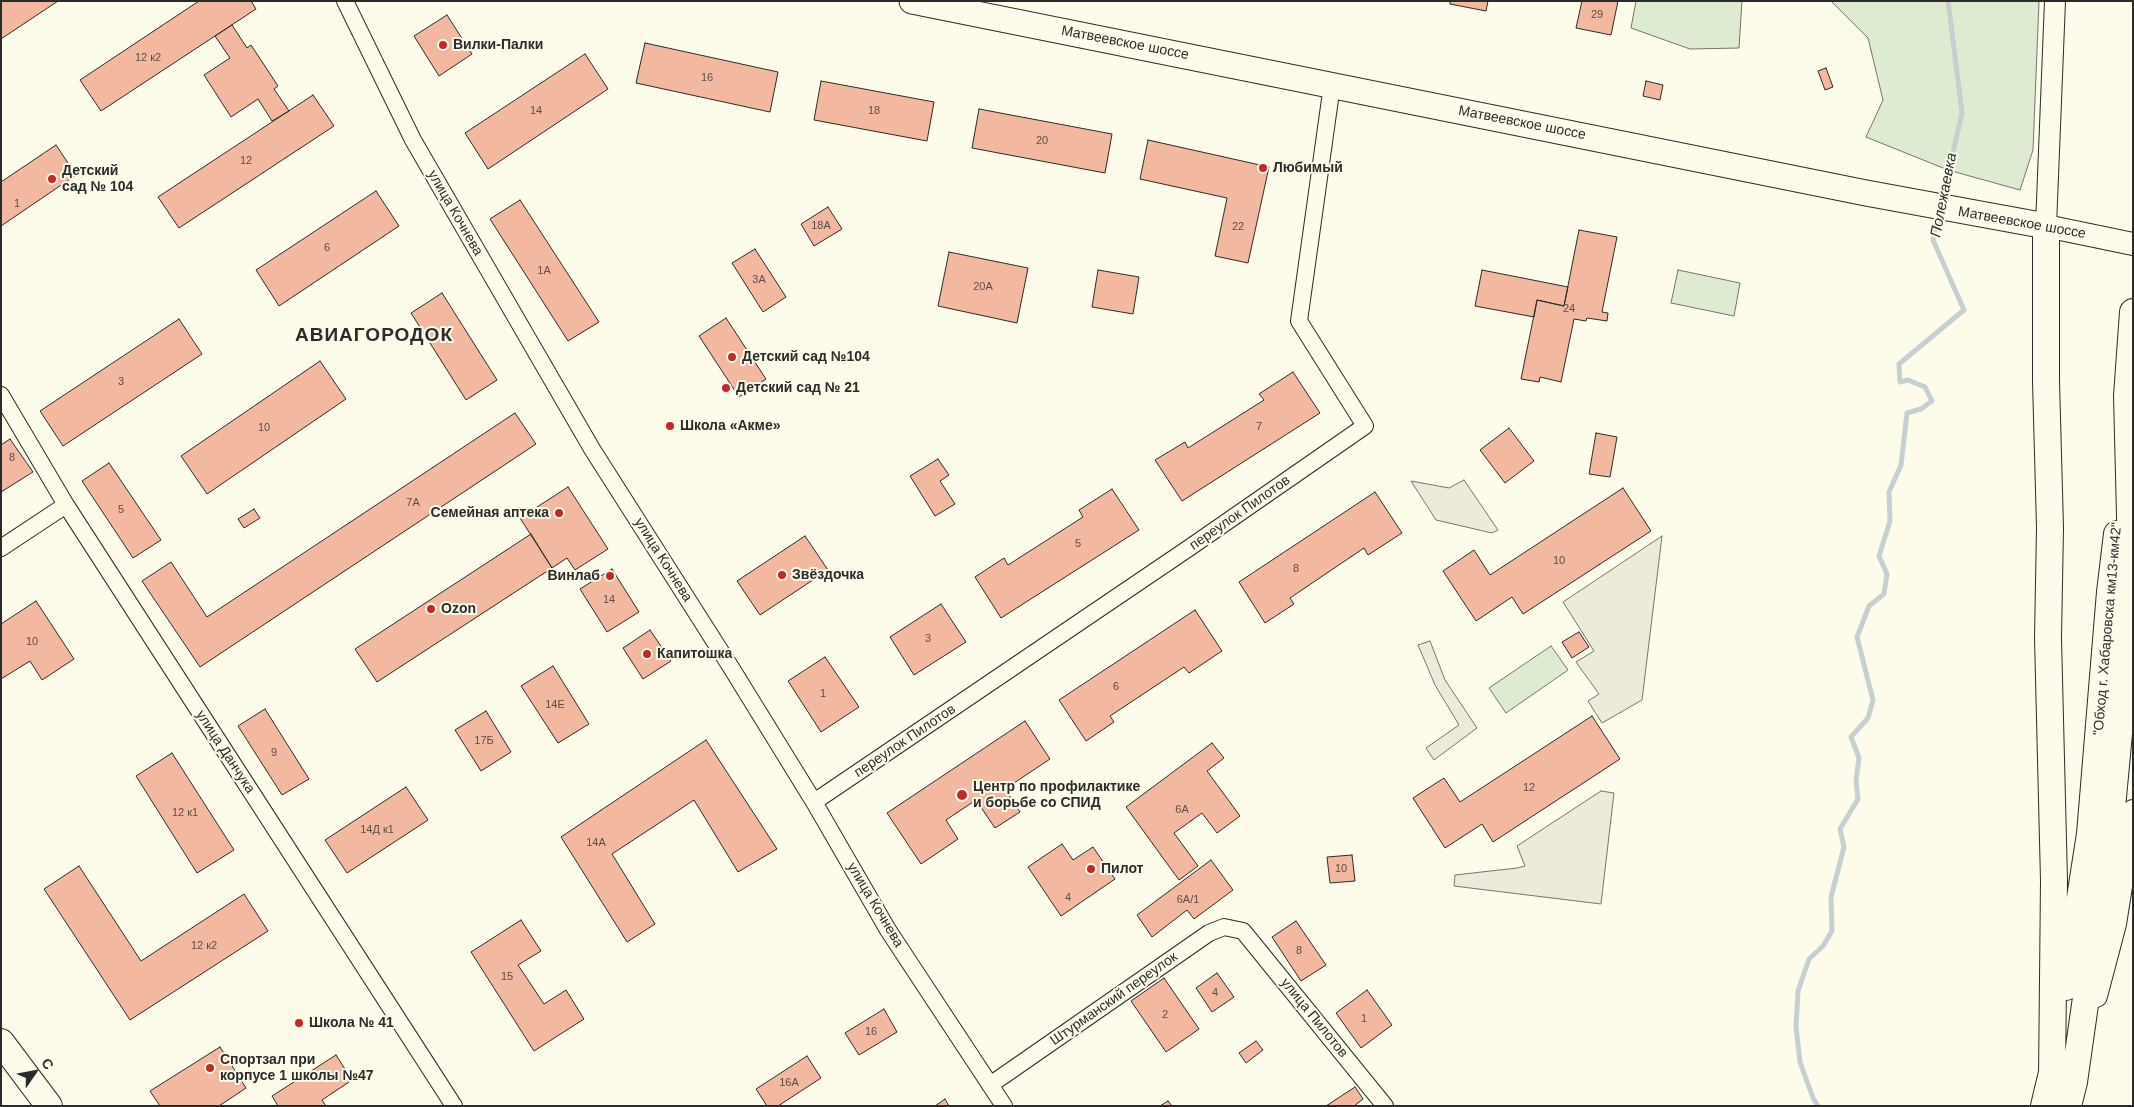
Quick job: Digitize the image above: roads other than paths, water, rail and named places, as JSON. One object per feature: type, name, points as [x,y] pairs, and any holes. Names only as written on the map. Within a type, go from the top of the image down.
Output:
[{"type":"highway","points":[[2046,226],[2046,381],[2050,528],[2048,638],[2054,881],[2064,1088]]},
{"type":"highway","name":"\"Обход г. Хабаровска км13-км42\"","points":[[2044,1106],[2064,1088],[2110,828],[2132,595],[2127,396],[2133,312]]},
{"type":"highway","points":[[1,1042],[49,1106]]},
{"type":"main road","name":"Матвеевское шоссе","points":[[912,1],[2001,220],[2046,226],[2133,244]]},
{"type":"main road","points":[[2064,1088],[2115,924],[2133,811]]},
{"type":"street","name":"улица Кочнева","points":[[345,1],[413,140],[587,441],[814,802],[888,930],[1004,1106]]},
{"type":"street","points":[[2046,226],[2056,1]]},
{"type":"street","name":"переулок Пилотов","points":[[814,802],[1181,554],[1365,426],[1299,320],[1332,85]]},
{"type":"street","name":"улица Данчука","points":[[1,395],[66,505],[454,1106]]},
{"type":"street","points":[[1,548],[66,505]]},
{"type":"street","name":"Штурманский переулок","points":[[990,1085],[1209,933],[1224,927],[1242,931]]},
{"type":"street","name":"улица Пилотов","points":[[1242,931],[1385,1106]]},
{"type":"waterway","name":"Полежаевка","points":[[1942,200],[1962,113],[1948,1]]},
{"type":"waterway","name":"Полежаевка","points":[[1818,1106],[1813,1098],[1800,1062],[1796,1027],[1798,991],[1809,959],[1823,946],[1832,931],[1831,897],[1844,847],[1840,829],[1858,799],[1856,781],[1859,758],[1851,737],[1868,718],[1873,700],[1857,637],[1869,606],[1884,594],[1887,574],[1879,556],[1890,521],[1889,492],[1901,465],[1907,413],[1921,409],[1932,401],[1925,387],[1908,380],[1900,382],[1899,364],[1964,310],[1933,240],[1939,213]]},
{"type":"place","name":"Вилки-Палки","points":[[443,45]]},
{"type":"place","name":"Любимый","points":[[1263,168]]},
{"type":"place","name":"Детский сад № 104","points":[[52,179]]},
{"type":"place","name":"Детский сад №104","points":[[732,357]]},
{"type":"place","name":"Детский сад № 21","points":[[726,388]]},
{"type":"place","name":"Школа «Акме»","points":[[670,426]]},
{"type":"place","name":"Семейная аптека","points":[[559,513]]},
{"type":"place","name":"Звёздочка","points":[[782,575]]},
{"type":"place","name":"Винлаб","points":[[610,576]]},
{"type":"place","name":"Ozon","points":[[431,609]]},
{"type":"place","name":"Капитошка","points":[[647,654]]},
{"type":"place","name":"Центр по профилактике и борьбе со СПИД","points":[[962,795]]},
{"type":"place","name":"Пилот","points":[[1091,869]]},
{"type":"place","name":"Школа № 41","points":[[299,1023]]},
{"type":"place","name":"Спортзал при корпусе 1 школы №47","points":[[210,1068]]},
{"type":"district","name":"АВИАГОРОДОК","points":[[374,336]]}]
